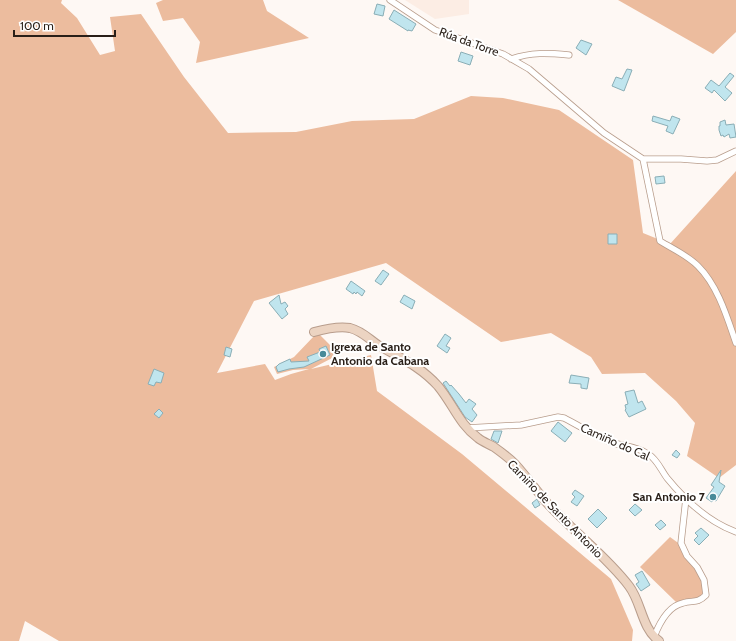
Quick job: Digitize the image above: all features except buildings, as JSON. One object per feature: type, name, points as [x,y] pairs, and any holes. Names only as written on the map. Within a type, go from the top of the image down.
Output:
[{"type":"street","name":"Rúa da Torre","points":[[390,0],[435,30],[503,54],[530,69],[604,133],[643,159]]},
{"type":"street","points":[[511,58],[524,54],[540,52],[569,55]]},
{"type":"street","points":[[736,151],[717,160],[707,161],[643,159],[660,241],[680,251],[699,266],[716,290],[736,343]]},
{"type":"street","name":"Camiño de Santo Antonio","points":[[314,332],[339,327],[350,328],[358,331],[376,344],[415,366],[447,397],[459,420],[478,439],[494,448],[515,464],[543,499],[615,570],[630,587],[639,606],[644,623],[656,639]]},
{"type":"street","name":"Camiño do Cal","points":[[467,428],[521,424],[558,417],[564,418],[612,442],[649,454],[656,461],[666,477],[686,498],[712,520],[727,529],[736,532]]},
{"type":"street","points":[[656,639],[661,621],[675,607],[683,603],[697,602],[706,595],[704,580],[687,556],[681,543],[686,498]]},
{"type":"shaded area","points":[[0,0],[62,0],[61,3],[77,18],[100,55],[115,51],[110,17],[141,14],[184,77],[228,133],[296,132],[352,121],[414,119],[471,96],[503,98],[559,110],[633,160],[643,233],[670,244],[736,171],[736,465],[719,478],[687,456],[695,423],[676,401],[645,373],[602,374],[591,357],[551,333],[501,342],[386,263],[254,301],[217,373],[265,364],[275,380],[309,369],[293,370],[277,374],[274,367],[294,357],[315,335],[320,335],[333,348],[336,356],[311,369],[371,355],[377,391],[462,454],[611,579],[633,630],[632,641],[59,641],[25,621],[19,641],[0,641]]},
{"type":"shaded area","points":[[163,0],[263,0],[267,11],[309,38],[196,63],[200,42],[183,18],[163,21],[156,3]]},
{"type":"shaded area","points":[[405,0],[469,0],[469,14],[435,19]]},
{"type":"shaded area","points":[[618,0],[736,0],[736,32],[713,54]]},
{"type":"shaded area","points":[[670,537],[681,545],[702,580],[703,592],[700,597],[689,601],[684,600],[676,602],[640,567]]},
{"type":"place","name":"Igrexa de Santo Antonio da Cabana","points":[[323,354]]},
{"type":"place","name":"San Antonio 7","points":[[713,497]]}]
